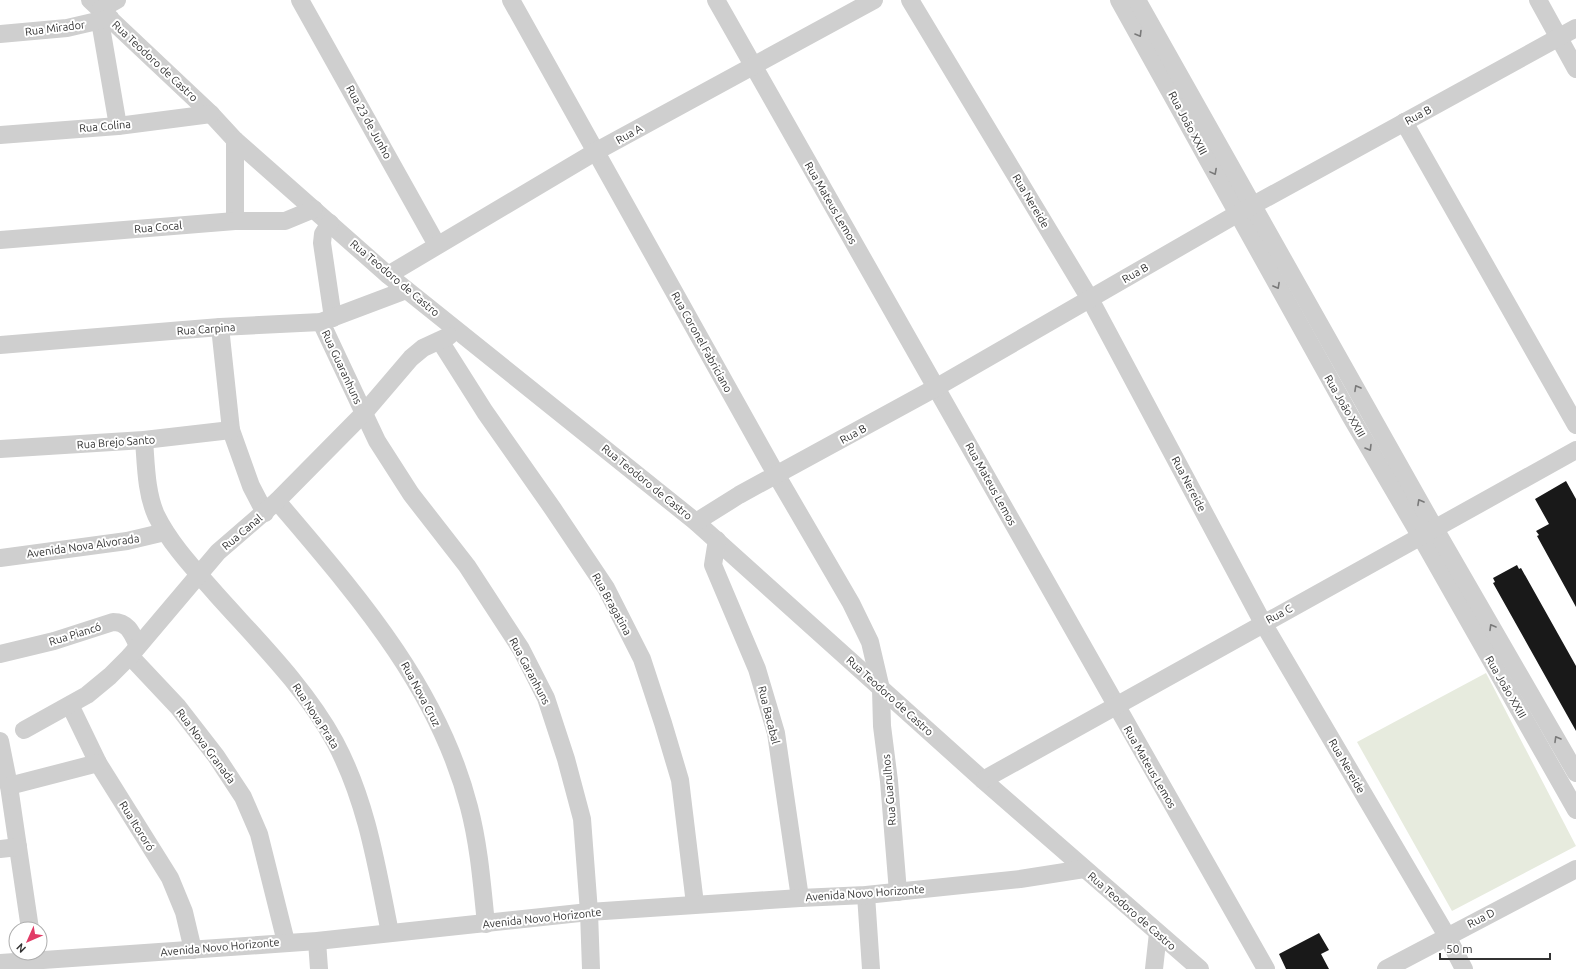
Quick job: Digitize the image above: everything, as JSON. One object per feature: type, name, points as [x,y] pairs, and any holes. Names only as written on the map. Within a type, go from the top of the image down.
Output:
[{"type":"street","name":"Rua Mirador","points":[[0,34],[67,28],[100,12],[117,0]]},
{"type":"street","name":"Rua 23 de Junho","points":[[300,0],[437,245]]},
{"type":"street","name":"Rua Coronel Fabriciano","points":[[511,0],[777,476],[854,610],[870,642],[881,689]]},
{"type":"street","name":"Rua Mateus Lemos","points":[[716,0],[752,67],[937,387],[1115,706],[1266,969]]},
{"type":"street","name":"Rua A","points":[[388,275],[595,152],[874,0]]},
{"type":"street","name":"Rua Nereide","points":[[910,0],[1090,299],[1263,623],[1447,936],[1464,969]]},
{"type":"street","name":"Rua João XXIII","points":[[1119,0],[1146,46],[1237,214],[1350,417],[1428,533],[1576,773]]},
{"type":"street","name":"Rua João XXIII","points":[[1137,0],[1254,205],[1576,810]]},
{"type":"street","points":[[1538,0],[1576,69]]},
{"type":"street","name":"Rua Teodoro de Castro","points":[[100,12],[211,114],[236,140],[388,275],[696,522],[983,780],[1200,969]]},
{"type":"street","points":[[100,12],[118,126]]},
{"type":"street","name":"Rua B","points":[[696,522],[720,506],[937,387],[1237,214],[1576,28]]},
{"type":"street","name":"Rua Colina","points":[[0,135],[118,126],[211,114]]},
{"type":"street","points":[[1404,122],[1576,425]]},
{"type":"street","points":[[235,221],[236,140]]},
{"type":"street","name":"Rua Cocal","points":[[0,240],[235,221],[285,220],[314,209]]},
{"type":"street","name":"Rua Guaranhuns","points":[[330,223],[323,234],[322,243],[327,320],[364,413]]},
{"type":"street","name":"Rua Carpina","points":[[0,345],[327,320],[406,290]]},
{"type":"street","name":"Rua Nova Cruz","points":[[220,327],[231,430],[252,486],[378,623],[404,661],[432,711],[456,765],[469,806],[478,845],[486,924]]},
{"type":"street","name":"Rua Canal","points":[[24,730],[70,706],[87,695],[110,676],[134,651],[218,552],[271,507],[364,413],[411,358],[423,348],[458,331]]},
{"type":"street","name":"Rua Bragatina","points":[[440,341],[485,412],[606,588],[642,659],[680,780],[695,904]]},
{"type":"street","name":"Rua Garanhuns","points":[[364,413],[377,441],[411,494],[467,566],[520,649],[546,698],[566,759],[582,819],[589,912],[591,969]]},
{"type":"street","name":"Rua Brejo Santo","points":[[0,450],[144,440],[231,430]]},
{"type":"street","name":"Rua Nova Prata","points":[[144,440],[150,499],[165,532],[198,574],[286,671],[335,742],[354,785],[369,828],[390,933]]},
{"type":"street","name":"Rua C","points":[[983,780],[1576,450]]},
{"type":"street","name":"Avenida Nova Alvorada","points":[[0,558],[127,541],[165,532]]},
{"type":"street","name":"Rua Bacabal","points":[[717,540],[713,566],[757,669],[776,733],[800,898]]},
{"type":"street","name":"Rua Piancó","points":[[0,654],[54,641],[113,622],[121,622],[127,626],[134,651]]},
{"type":"street","name":"Rua Nova Granada","points":[[134,651],[207,744],[243,797],[259,834],[286,942]]},
{"type":"street","name":"Rua Guarulhos","points":[[881,689],[882,726],[889,781],[898,892]]},
{"type":"street","name":"Rua Itororó","points":[[70,706],[98,762],[170,878],[184,912],[193,950]]},
{"type":"street","points":[[0,741],[9,786],[29,921]]},
{"type":"street","points":[[9,786],[98,762]]},
{"type":"street","points":[[0,849],[18,847]]},
{"type":"street","name":"Avenida Novo Horizonte","points":[[48,960],[317,941],[589,912],[695,904],[866,895],[1028,878],[1084,869]]},
{"type":"street","name":"Rua D","points":[[1386,969],[1576,869]]},
{"type":"street","points":[[866,895],[871,969]]},
{"type":"street","points":[[1154,969],[1158,933]]},
{"type":"street","points":[[317,941],[319,969]]},
{"type":"street","name":"Avenida Novo Horizonte","points":[[0,964],[35,961]]},
{"type":"shaded area","points":[[1486,673],[1576,846],[1452,911],[1357,742]]},
{"type":"building","points":[[1566,481],[1576,499],[1576,607],[1537,536],[1539,535],[1536,531],[1549,524],[1535,499]]},
{"type":"building","points":[[1517,565],[1519,569],[1521,568],[1576,666],[1576,731],[1493,583],[1495,582],[1493,578]]},
{"type":"building","points":[[1319,933],[1329,950],[1321,954],[1329,969],[1286,969],[1279,954]]}]
